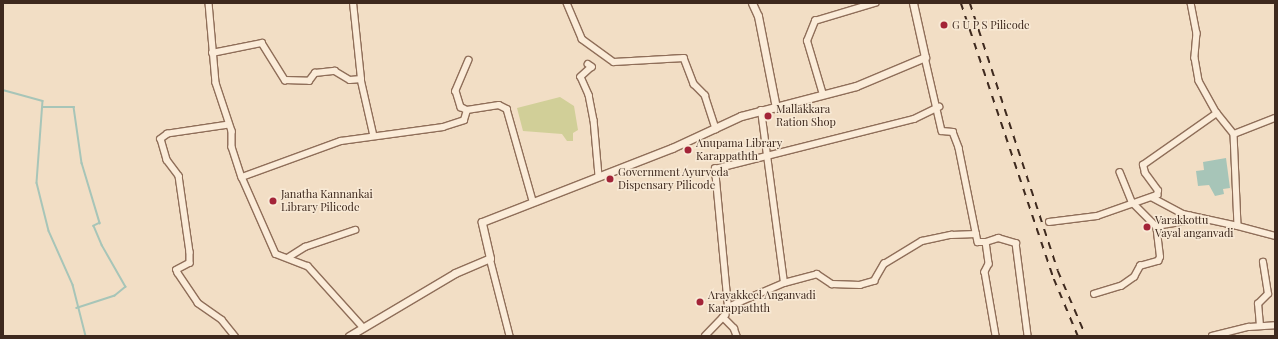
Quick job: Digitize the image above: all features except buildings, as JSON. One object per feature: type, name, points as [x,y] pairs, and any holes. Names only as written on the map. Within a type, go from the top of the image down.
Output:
[{"type":"street","points":[[209,3],[212,53],[219,97],[229,125],[232,147],[242,177],[276,254],[289,257],[308,266],[364,327]]},
{"type":"street","points":[[353,3],[361,79],[374,136]]},
{"type":"street","points":[[567,3],[582,39],[614,62],[684,58],[694,84],[705,95],[716,129]]},
{"type":"street","points":[[752,3],[776,108]]},
{"type":"street","points":[[823,95],[807,41],[815,21],[875,3]]},
{"type":"street","points":[[913,3],[938,107],[942,131],[953,132],[959,148],[978,242],[986,242],[998,238],[1016,243],[1028,336]]},
{"type":"street","points":[[1191,3],[1197,33],[1195,58],[1199,81],[1217,113],[1234,134],[1238,226]]},
{"type":"street","points":[[212,53],[262,43],[285,80],[309,81],[315,74],[335,71],[350,80],[361,79]]},
{"type":"street","points":[[510,336],[482,222],[716,129],[741,116],[856,86],[925,57]]},
{"type":"street","points":[[470,60],[456,91],[461,107],[467,110],[499,106],[507,109],[533,201]]},
{"type":"street","points":[[588,64],[592,67],[580,77],[589,95],[594,120],[599,176]]},
{"type":"street","points":[[705,336],[723,317],[728,307],[715,168],[914,119],[938,107]]},
{"type":"street","points":[[242,177],[282,165],[302,153],[341,141],[444,127],[464,120],[467,110]]},
{"type":"street","points":[[761,110],[784,283]]},
{"type":"street","points":[[1153,198],[1158,191],[1145,173],[1143,165],[1217,113]]},
{"type":"street","points":[[1234,134],[1275,118]]},
{"type":"street","points":[[229,125],[168,134],[161,139],[167,160],[179,176],[190,252],[190,263],[177,270],[178,273],[198,303],[222,320],[235,336]]},
{"type":"street","points":[[1094,294],[1121,286],[1134,276],[1140,266],[1158,261],[1160,257],[1156,226],[1132,202],[1120,172]]},
{"type":"street","points":[[1049,222],[1097,216],[1132,202],[1153,198],[1190,216],[1238,226],[1275,236]]},
{"type":"street","points":[[1156,226],[1182,222],[1190,216]]},
{"type":"street","points":[[289,257],[305,247],[355,230]]},
{"type":"street","points":[[728,307],[784,283],[817,274],[832,284],[860,285],[874,281],[884,264],[922,241],[951,235],[976,234]]},
{"type":"street","points":[[986,242],[989,264],[985,272],[996,336]]},
{"type":"street","points":[[348,336],[455,273],[490,258]]},
{"type":"street","points":[[1260,326],[1258,304],[1268,294],[1263,262]]},
{"type":"street","points":[[723,317],[734,328],[737,336]]},
{"type":"street","points":[[1212,336],[1260,326],[1275,325]]},
{"type":"shaded area","points":[[560,97],[574,106],[578,130],[573,133],[573,141],[567,141],[562,134],[523,131],[517,108]]},
{"type":"shaded area","points":[[1226,158],[1230,188],[1223,189],[1224,194],[1215,196],[1209,185],[1198,186],[1196,171],[1204,170],[1203,162]]},
{"type":"waterway","points":[[3,90],[43,101],[37,183],[49,231],[73,285],[86,336]]},
{"type":"waterway","points":[[43,107],[74,107],[82,163],[100,223],[94,226],[102,245],[126,287],[115,296],[77,308]]},
{"type":"railway","points":[[961,3],[1054,279],[1078,336]]},
{"type":"railway","points":[[970,3],[1058,271],[1086,336]]},
{"type":"place","name":"G U P S Pilicode","points":[[944,25]]},
{"type":"place","name":"Mallakkara Ration Shop","points":[[768,116]]},
{"type":"place","name":"Anupama Library Karappathth","points":[[688,150]]},
{"type":"place","name":"Government Ayurveda Dispensary Pilicode","points":[[610,179]]},
{"type":"place","name":"Janatha Kannankai Library Pilicode","points":[[273,201]]},
{"type":"place","name":"Varakkottu Vayal anganvadi","points":[[1147,227]]},
{"type":"place","name":"Arayakkeel Anganvadi Karappathth","points":[[700,302]]}]
